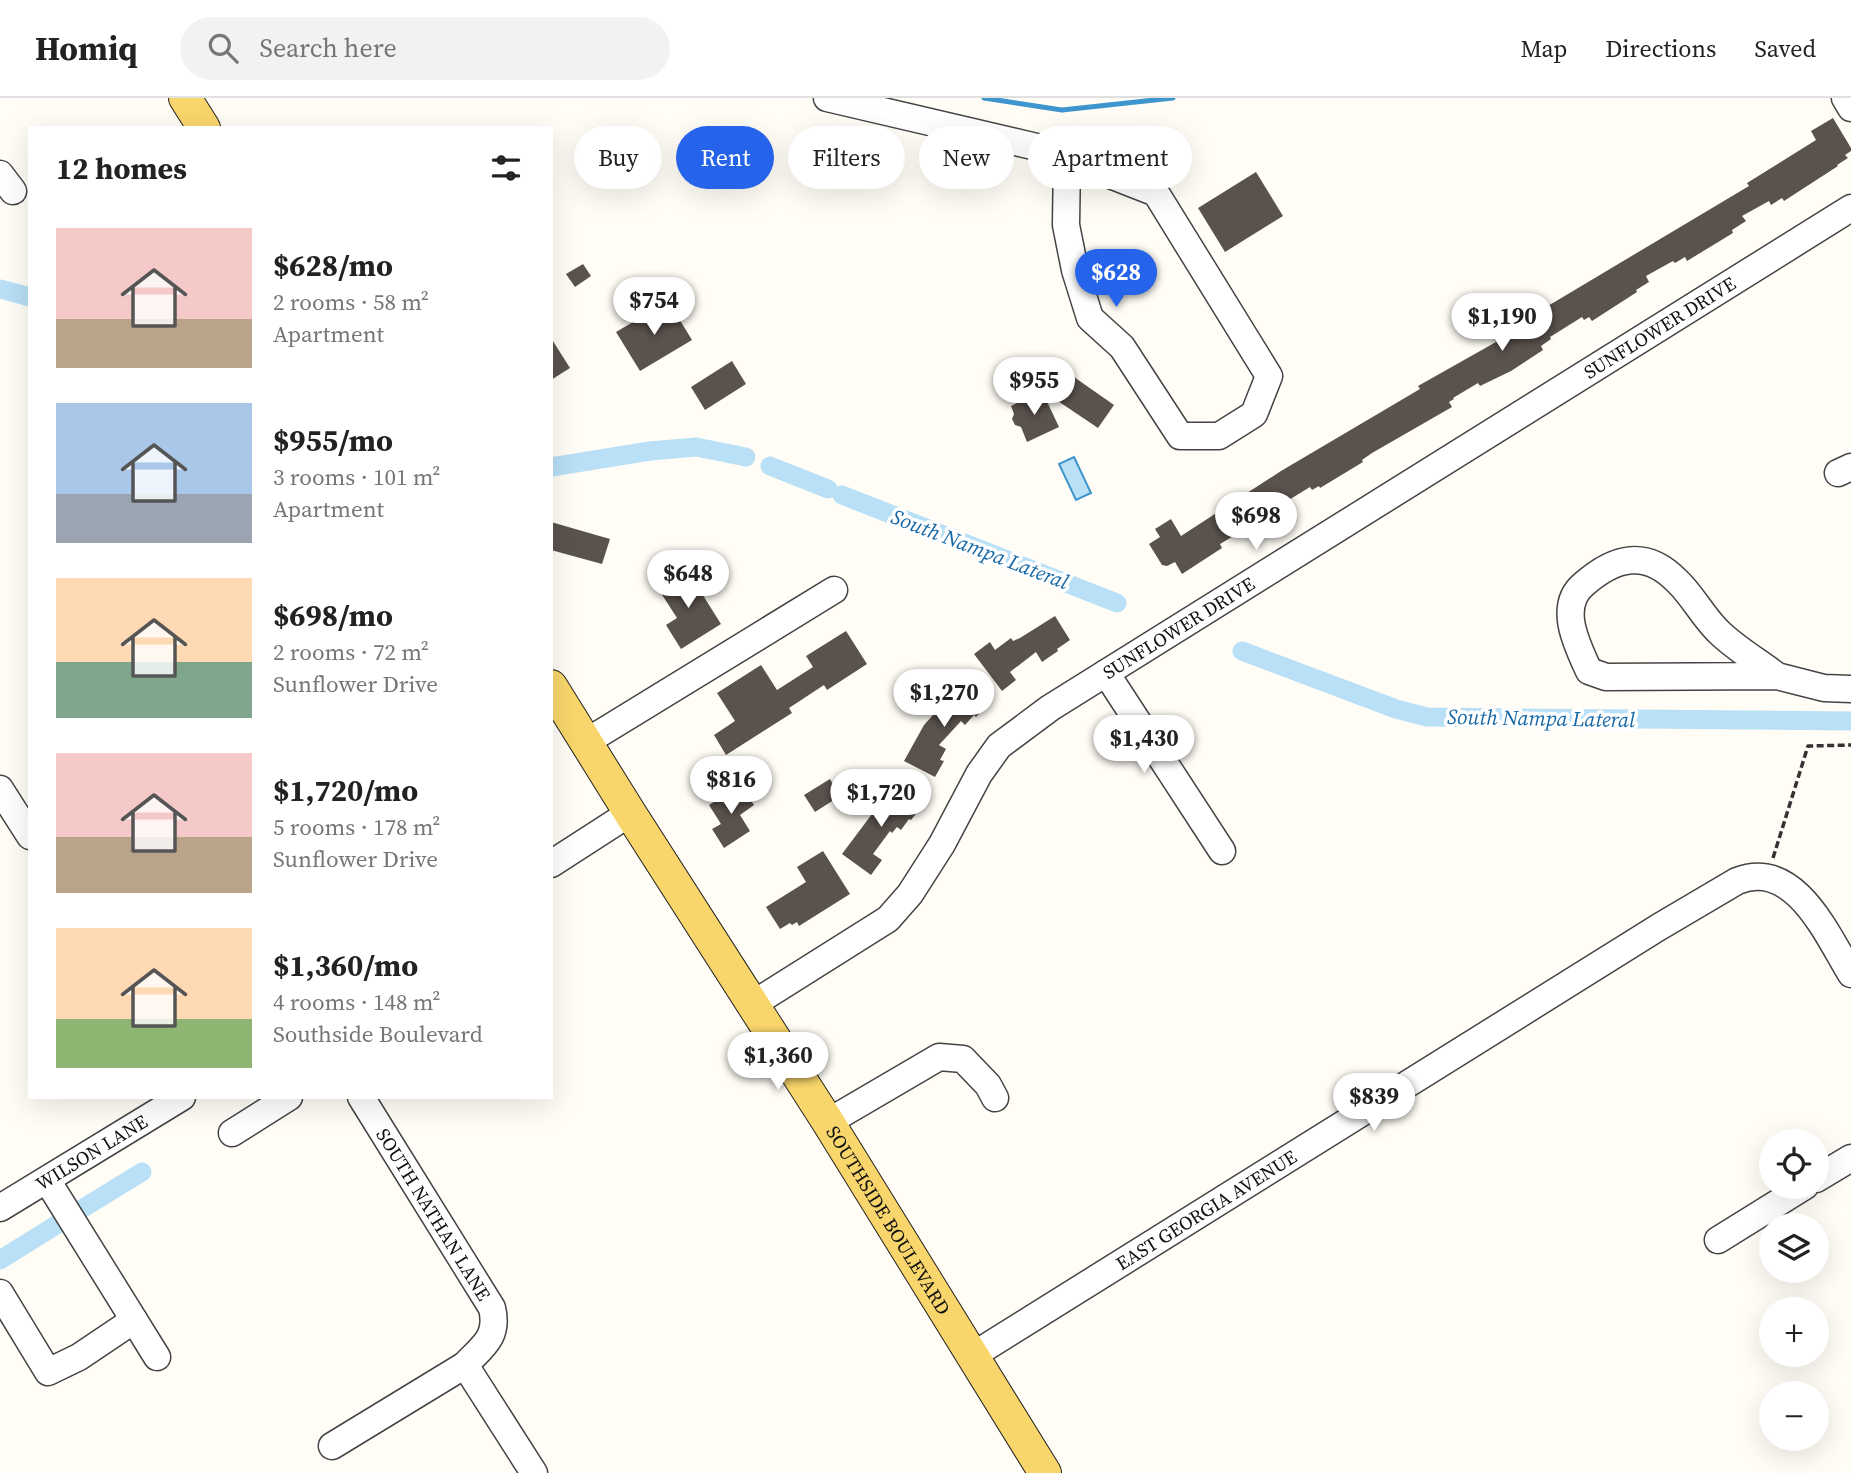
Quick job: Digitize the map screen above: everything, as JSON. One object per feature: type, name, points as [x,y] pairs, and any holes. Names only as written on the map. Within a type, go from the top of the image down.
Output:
[{"type":"main road","points":[[185,98],[203,126]]},
{"type":"main road","name":"SOUTHSIDE BOULEVARD","points":[[553,689],[828,1122],[1045,1473]]},
{"type":"street","points":[[827,98],[1028,145]]},
{"type":"street","points":[[1844,98],[1851,108]]},
{"type":"street","points":[[1067,159],[1156,193],[1269,376],[1254,414],[1220,436],[1180,436],[1122,347],[1090,318],[1075,270],[1066,225],[1067,159]]},
{"type":"street","name":"SUNFLOWER DRIVE","points":[[753,1004],[888,919],[910,894],[978,774],[999,746],[1050,709],[1851,208]]},
{"type":"street","points":[[1777,676],[1721,634],[1676,579],[1651,562],[1630,559],[1599,571],[1574,592],[1570,614],[1577,645],[1589,671],[1606,677],[1777,676],[1824,688],[1851,689]]},
{"type":"street","points":[[586,742],[834,590]]},
{"type":"street","points":[[1106,673],[1222,851]]},
{"type":"street","points":[[0,789],[19,824]]},
{"type":"street","points":[[553,863],[630,813]]},
{"type":"street","name":"EAST GEORGIA AVENUE","points":[[972,1356],[1659,927],[1737,881],[1750,876],[1768,877]]},
{"type":"street","points":[[1768,877],[1789,887],[1807,903],[1851,974]]},
{"type":"street","points":[[828,1122],[939,1057],[963,1059],[988,1085],[995,1098]]},
{"type":"street","name":"WILSON LANE","points":[[0,1208],[179,1099]]},
{"type":"street","points":[[232,1133],[286,1099]]},
{"type":"street","name":"SOUTH NATHAN LANE","points":[[332,1446],[466,1365],[492,1336],[495,1322],[492,1308],[362,1099]]},
{"type":"street","points":[[1829,1172],[1851,1158]]},
{"type":"street","points":[[47,1180],[157,1357]]},
{"type":"street","points":[[1718,1240],[1784,1199]]},
{"type":"street","points":[[0,1293],[48,1372],[79,1357],[134,1320]]},
{"type":"street","points":[[466,1365],[534,1473]]},
{"type":"path","points":[[1768,877],[1808,746],[1851,745]]},
{"type":"water","points":[[1074,457],[1091,493],[1076,500],[1059,464]]},
{"type":"building","points":[[1833,118],[1851,148],[1845,155],[1848,158],[1838,166],[1784,201],[1782,198],[1771,205],[1769,201],[1742,216],[1746,221],[1732,230],[1733,233],[1687,261],[1685,257],[1675,263],[1673,261],[1646,276],[1649,282],[1636,290],[1637,292],[1592,321],[1589,317],[1584,320],[1582,317],[1550,337],[1551,339],[1541,346],[1543,350],[1511,371],[1480,386],[1478,383],[1453,398],[1449,402],[1452,407],[1372,453],[1362,460],[1363,462],[1320,488],[1319,486],[1312,490],[1310,487],[1274,509],[1278,514],[1252,530],[1250,526],[1220,544],[1222,548],[1182,574],[1175,562],[1162,565],[1149,544],[1160,537],[1155,529],[1171,519],[1181,536],[1281,471],[1420,389],[1418,386],[1496,342],[1489,330],[1511,317],[1516,325],[1749,186],[1747,183],[1816,140],[1811,131]]},
{"type":"building","points":[[1256,172],[1283,216],[1225,252],[1198,208]]},
{"type":"building","points":[[583,264],[591,276],[575,287],[566,274]]},
{"type":"building","points":[[670,304],[692,340],[640,371],[616,332]]},
{"type":"building","points":[[553,341],[570,368],[553,379]]},
{"type":"building","points":[[732,361],[746,384],[705,410],[691,387]]},
{"type":"building","points":[[1074,377],[1114,405],[1098,428],[1043,391]]},
{"type":"building","points":[[1042,391],[1059,427],[1027,442],[1021,427],[1015,425],[1012,419],[1014,414],[1011,406]]},
{"type":"building","points":[[553,523],[610,539],[602,564],[553,551]]},
{"type":"building","points":[[687,570],[721,624],[681,649],[666,625],[677,618],[659,590]]},
{"type":"building","points":[[1055,616],[1070,640],[1042,662],[1036,652],[1010,672],[1016,680],[1002,691],[974,654],[990,642],[995,650],[1011,638],[1013,641],[1020,638]]},
{"type":"building","points":[[846,631],[867,664],[827,690],[824,685],[789,708],[792,713],[726,755],[714,735],[735,721],[717,693],[761,665],[777,690],[813,667],[806,656]]},
{"type":"building","points":[[963,682],[988,704],[965,725],[961,721],[939,745],[946,749],[940,760],[944,761],[935,777],[904,761],[924,725]]},
{"type":"building","points":[[830,779],[840,796],[815,812],[804,795]]},
{"type":"building","points":[[741,785],[754,805],[740,815],[750,831],[724,848],[712,829],[721,824],[709,805]]},
{"type":"building","points":[[893,786],[922,806],[901,830],[897,827],[892,833],[890,831],[873,854],[882,860],[871,875],[842,854]]},
{"type":"building","points":[[823,851],[850,894],[799,926],[797,922],[792,925],[790,923],[780,929],[766,907],[806,882],[797,867]]},
{"type":"waterway","points":[[984,98],[1062,110],[1173,98]]},
{"type":"waterway","name":"South Nampa Lateral","points":[[0,289],[28,296]]},
{"type":"waterway","name":"South Nampa Lateral","points":[[553,467],[650,451],[696,447],[746,457]]},
{"type":"waterway","name":"South Nampa Lateral","points":[[770,466],[828,489]]},
{"type":"waterway","name":"South Nampa Lateral","points":[[842,495],[1117,603]]},
{"type":"waterway","name":"South Nampa Lateral","points":[[1242,651],[1396,709],[1427,717],[1851,721]]},
{"type":"waterway","points":[[80,1210],[142,1172]]},
{"type":"waterway","points":[[0,1260],[61,1222]]}]
